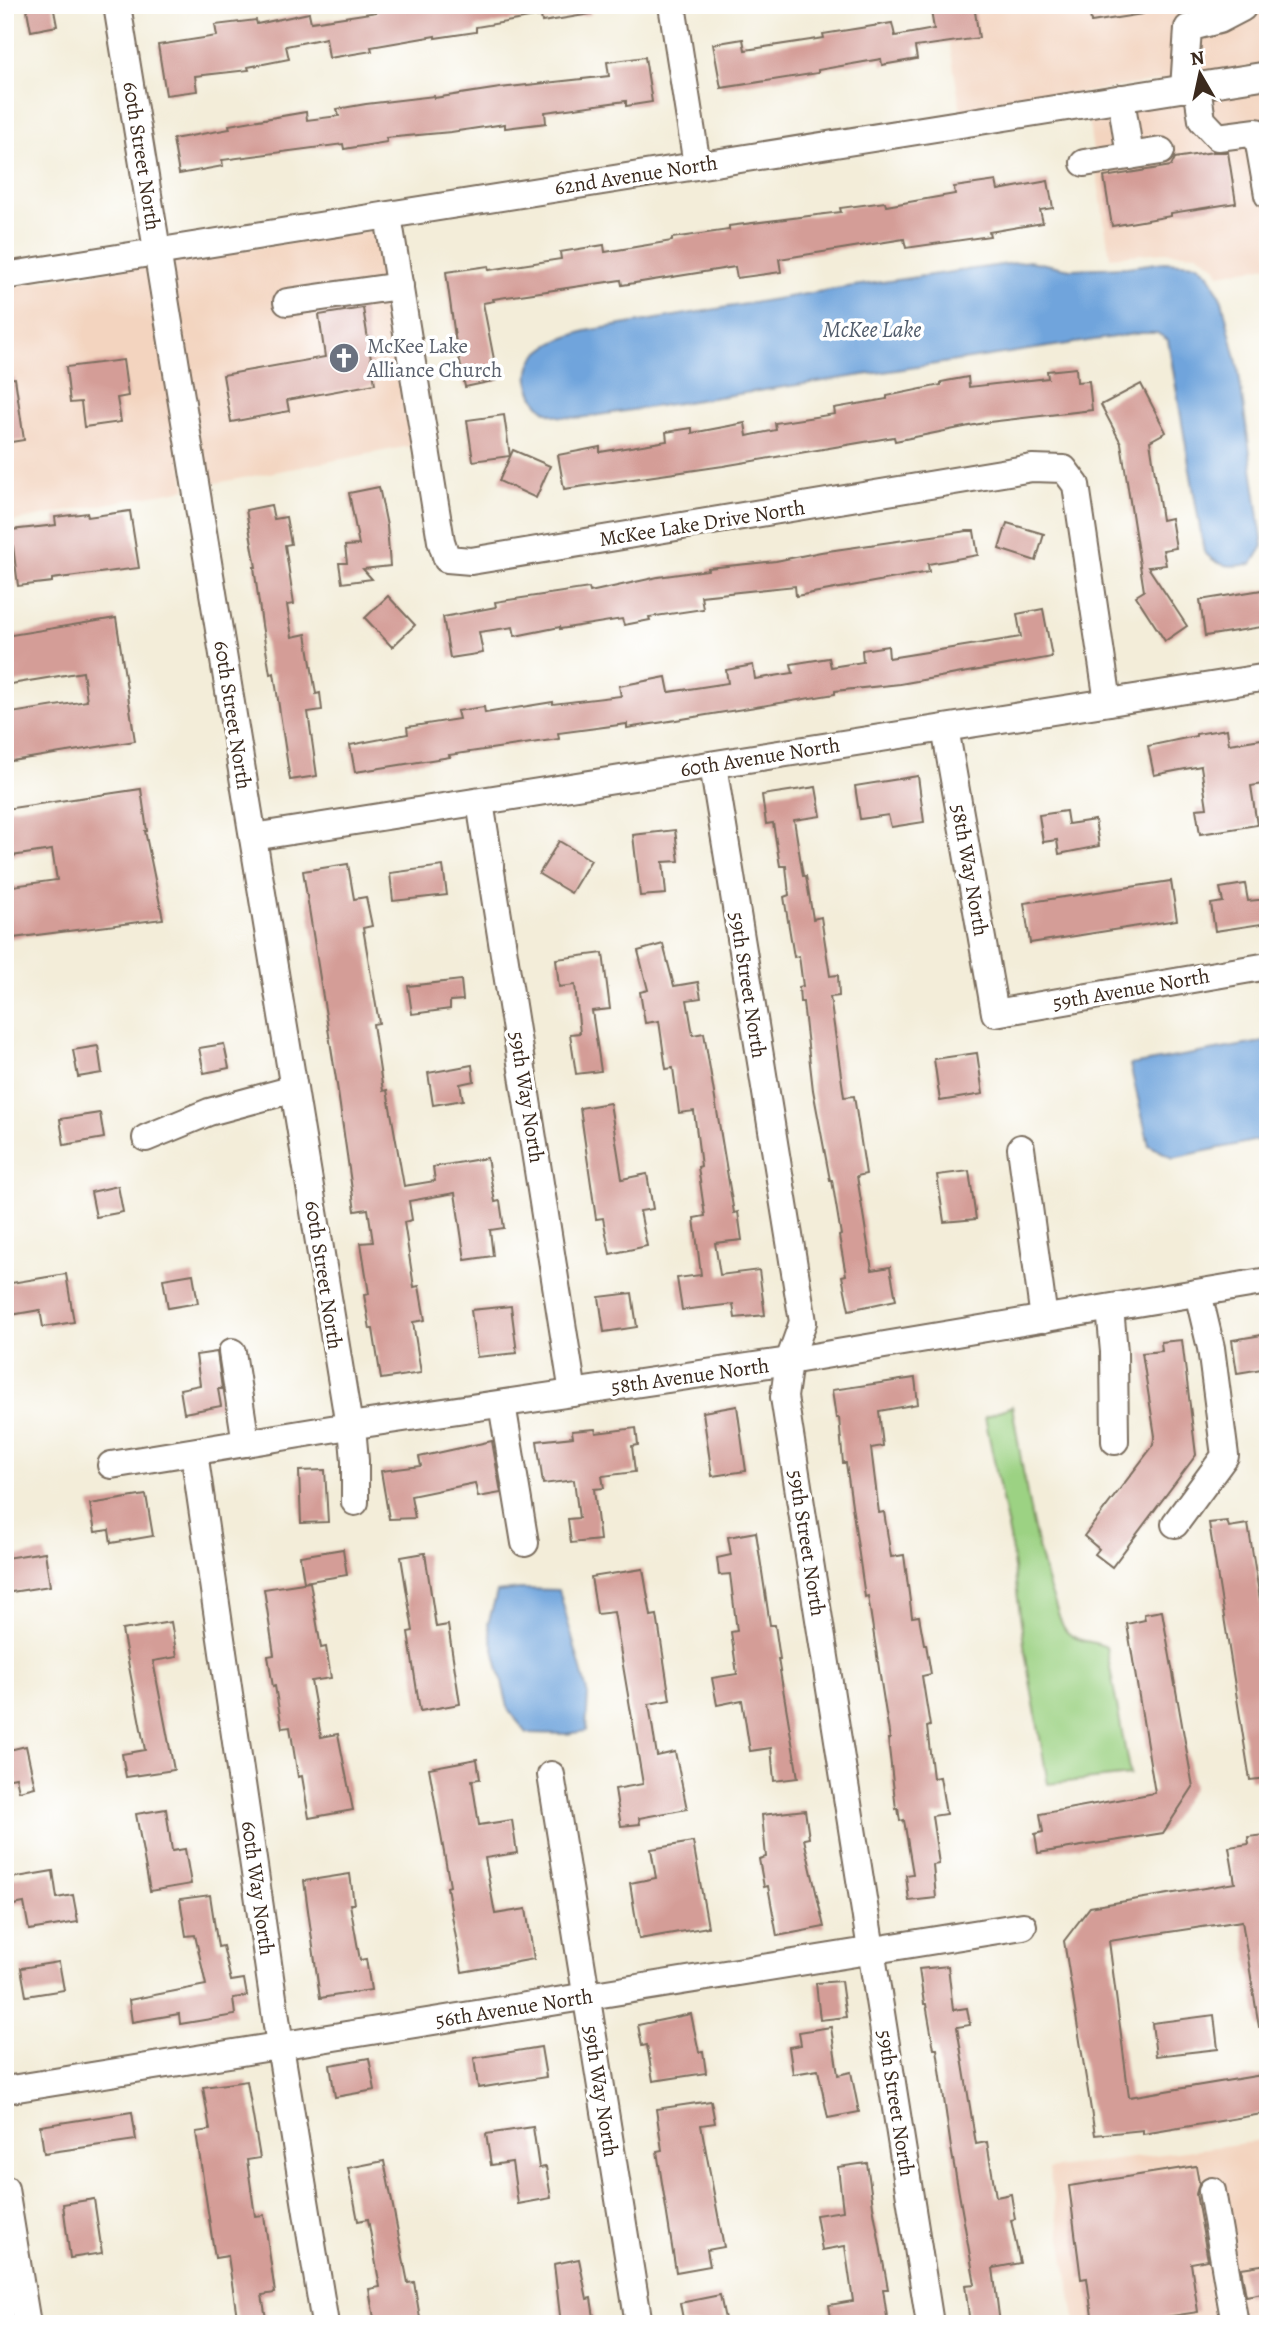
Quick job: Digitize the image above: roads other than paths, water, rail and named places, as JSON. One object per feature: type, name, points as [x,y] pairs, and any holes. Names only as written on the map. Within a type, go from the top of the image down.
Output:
[{"type":"street","name":"60th Street North","points":[[117,5],[353,1438],[355,1502]]},
{"type":"street","points":[[672,5],[697,165]]},
{"type":"street","points":[[1242,5],[1242,8],[1219,20],[1188,27],[1190,88],[1202,120],[1218,136],[1257,132],[1268,195]]},
{"type":"street","name":"62nd Avenue North","points":[[5,276],[1268,75]]},
{"type":"street","points":[[1121,98],[1130,156]]},
{"type":"street","points":[[1084,163],[1161,151]]},
{"type":"street","name":"McKee Lake Drive North","points":[[388,216],[440,541],[447,559],[471,561],[1031,468],[1064,469],[1076,485],[1108,702]]},
{"type":"street","points":[[287,302],[400,286]]},
{"type":"street","name":"60th Avenue North","points":[[253,837],[1268,677]]},
{"type":"street","name":"58th Way North","points":[[945,728],[995,1013]]},
{"type":"street","name":"59th Street North","points":[[713,765],[803,1322],[789,1361],[784,1397],[930,2324]]},
{"type":"street","name":"59th Way North","points":[[480,802],[573,1393]]},
{"type":"street","name":"59th Avenue North","points":[[995,1013],[1268,965]]},
{"type":"street","points":[[146,1138],[209,1112],[294,1088]]},
{"type":"street","points":[[1021,1148],[1044,1319]]},
{"type":"street","name":"58th Avenue North","points":[[111,1465],[349,1426],[789,1361],[1268,1282]]},
{"type":"street","points":[[1175,1524],[1225,1456],[1211,1348],[1198,1293]]},
{"type":"street","points":[[1110,1308],[1114,1352],[1115,1441]]},
{"type":"street","points":[[232,1352],[246,1443]]},
{"type":"street","points":[[502,1404],[525,1543]]},
{"type":"street","name":"60th Way North","points":[[194,1452],[280,2046],[326,2324]]},
{"type":"street","name":"59th Way North","points":[[551,1774],[639,2324]]},
{"type":"street","name":"56th Avenue North","points":[[5,2090],[1023,1926]]},
{"type":"street","points":[[5,2189],[27,2324]]},
{"type":"street","points":[[1212,2190],[1235,2324]]},
{"type":"water","name":"McKee Lake","points":[[1029,261],[1071,269],[1127,267],[1164,262],[1198,264],[1209,274],[1222,300],[1238,367],[1263,546],[1252,564],[1226,565],[1215,561],[1204,552],[1168,340],[1157,333],[1141,333],[579,418],[558,416],[545,410],[538,404],[530,388],[529,370],[537,355],[553,343],[586,331],[847,287]]},
{"type":"water","points":[[1268,1041],[1268,1138],[1173,1158],[1149,1145],[1130,1065]]},
{"type":"water","points":[[519,1589],[559,1590],[588,1695],[586,1731],[566,1734],[527,1733],[509,1711],[488,1624],[497,1592]]},
{"type":"place","name":"McKee Lake Alliance Church","points":[[344,358]]}]
